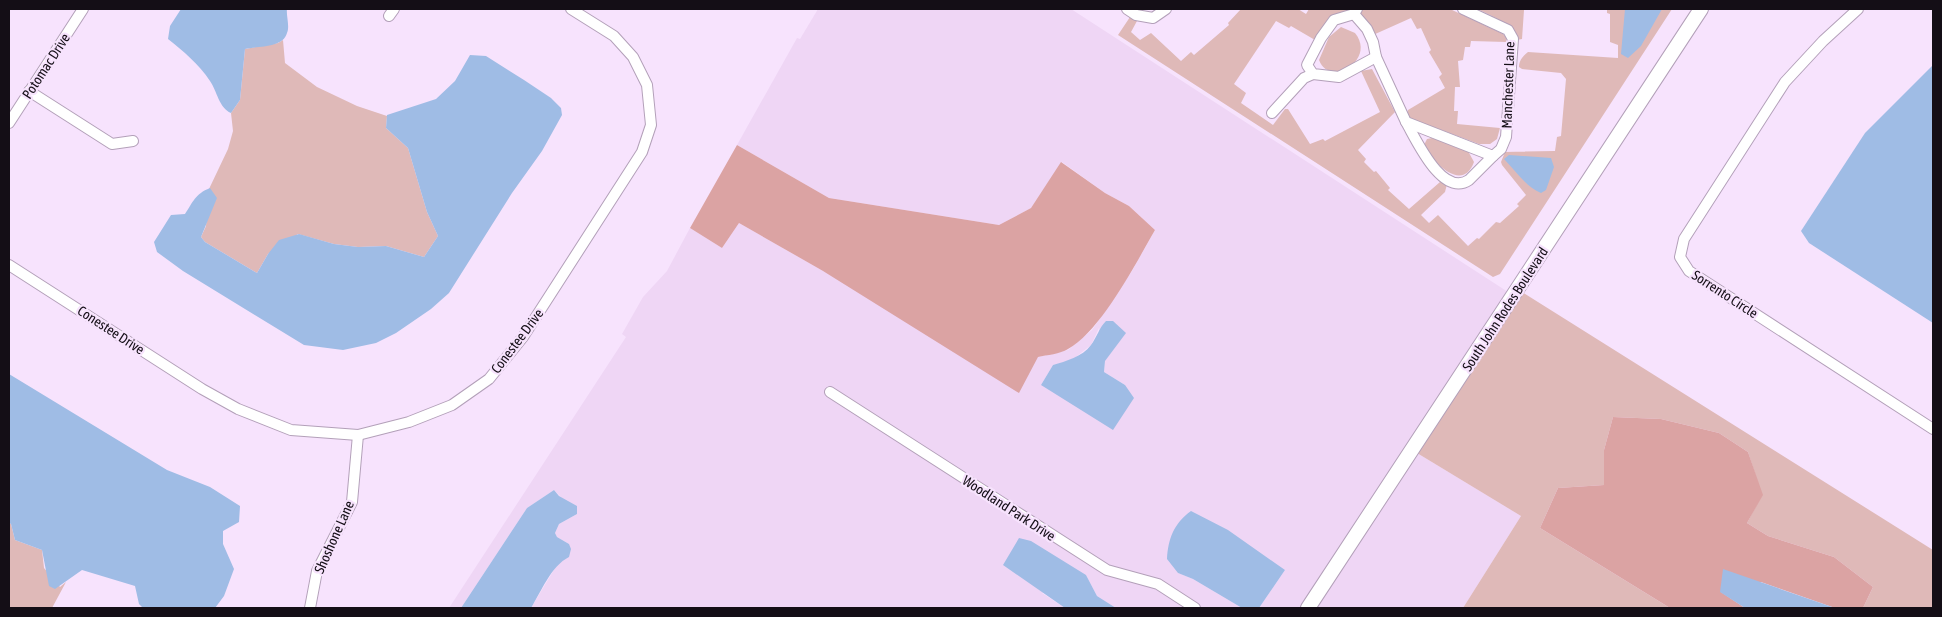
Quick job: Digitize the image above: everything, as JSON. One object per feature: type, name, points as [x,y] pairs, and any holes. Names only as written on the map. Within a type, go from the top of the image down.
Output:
[{"type":"main road","name":"South John Rodes Boulevard","points":[[1308,608],[1701,9]]},
{"type":"street","name":"Potomac Drive","points":[[9,123],[83,9]]},
{"type":"street","name":"Conestee Drive","points":[[9,265],[202,389],[238,409],[291,430],[358,435],[409,422],[452,405],[489,378],[523,337],[642,152],[651,126],[648,85],[633,57],[614,36],[571,9]]},
{"type":"street","points":[[1127,9],[1136,15],[1153,18],[1166,9]]},
{"type":"street","name":"Manchester Lane","points":[[1355,11],[1367,29],[1375,47],[1376,57],[1406,122],[1432,167],[1446,178],[1464,183],[1501,149],[1506,137],[1513,39],[1508,30],[1463,9]]},
{"type":"street","name":"Sorrento Circle","points":[[1858,9],[1823,41],[1785,82],[1684,239],[1680,257],[1688,271],[1933,429]]},
{"type":"street","points":[[1313,74],[1307,65],[1321,38],[1334,20],[1355,11]]},
{"type":"street","points":[[1272,113],[1304,78],[1313,74],[1339,77],[1376,57]]},
{"type":"street","points":[[30,90],[112,144],[133,142]]},
{"type":"street","points":[[1406,122],[1494,156]]},
{"type":"street","name":"Woodland Park Drive","points":[[830,392],[1107,570],[1158,584],[1195,608]]},
{"type":"street","name":"Shoshone Lane","points":[[310,608],[317,571],[352,502],[358,435]]},
{"type":"shaded area","points":[[818,9],[1071,9],[1508,292],[1301,608],[1259,608],[1285,570],[1178,573],[1193,579],[1242,608],[1116,608],[1097,596],[1086,575],[1042,593],[1065,608],[531,608],[555,568],[561,561],[569,557],[569,544],[557,537],[555,533],[559,524],[577,514],[554,490],[527,508],[461,608],[449,608],[626,337],[622,334],[643,297],[667,271],[690,228],[722,248],[739,223],[823,271],[1038,357],[1068,350],[1092,330],[1132,271],[1155,230],[1129,206],[1105,193],[1062,162],[1031,208],[999,225],[829,198],[737,145],[797,38],[800,39]],"holes":[[[1099,328],[1105,361],[1104,372],[1125,385],[1041,385],[1053,365],[1072,360],[1091,345]]]},
{"type":"shaded area","points":[[1241,9],[1298,9],[1306,14],[1309,9],[1349,9],[1315,40],[1291,26],[1289,28],[1276,21],[1234,84],[1246,93],[1241,103],[1273,125],[1285,109],[1288,109],[1310,144],[1323,139],[1325,141],[1380,112],[1361,71],[1372,69],[1395,112],[1358,150],[1366,159],[1364,162],[1374,172],[1376,171],[1390,188],[1388,190],[1409,209],[1440,182],[1444,181],[1447,184],[1445,192],[1421,215],[1429,223],[1438,215],[1468,246],[1477,238],[1479,239],[1496,222],[1500,223],[1519,206],[1517,204],[1526,195],[1502,165],[1501,162],[1505,152],[1555,151],[1557,137],[1561,136],[1566,79],[1561,73],[1522,69],[1519,65],[1523,57],[1528,52],[1618,58],[1618,45],[1610,42],[1610,14],[1607,13],[1607,9],[1672,9],[1500,274],[1493,277],[1118,35],[1130,17],[1137,21],[1131,32],[1140,40],[1151,33],[1181,61],[1191,52],[1194,55],[1229,25],[1228,23]]},
{"type":"shaded area","points":[[1362,9],[1450,9],[1503,34],[1507,38],[1506,42],[1471,41],[1470,47],[1465,47],[1463,60],[1458,61],[1460,87],[1455,87],[1454,111],[1458,111],[1457,124],[1500,128],[1497,139],[1490,144],[1479,144],[1409,118],[1408,110],[1445,88],[1439,77],[1442,74],[1429,52],[1431,50],[1421,28],[1417,29],[1411,18],[1373,35],[1359,13]]},
{"type":"shaded area","points":[[1477,9],[1530,9],[1524,10],[1522,39],[1517,40],[1505,24]]},
{"type":"shaded area","points":[[1341,27],[1355,33],[1360,43],[1360,53],[1356,61],[1349,67],[1341,71],[1332,71],[1324,68],[1319,60],[1329,37]]},
{"type":"shaded area","points":[[283,40],[285,63],[317,87],[357,106],[387,116],[386,128],[408,148],[427,212],[438,236],[424,257],[386,246],[358,247],[334,244],[298,234],[268,254],[257,273],[205,242],[201,237],[206,226],[209,189],[228,149],[233,131],[231,113],[240,100],[245,49],[278,43]]},
{"type":"shaded area","points":[[1432,138],[1468,151],[1474,162],[1469,171],[1462,175],[1455,175],[1440,166],[1424,145],[1427,139]]},
{"type":"shaded area","points":[[737,145],[829,198],[999,225],[1031,208],[1061,162],[1105,193],[1129,206],[1155,230],[1117,295],[1093,327],[1065,351],[1038,357],[1019,393],[823,271],[739,223],[722,248],[690,228]]},
{"type":"shaded area","points":[[1522,292],[1933,550],[1933,608],[1863,608],[1873,587],[1834,557],[1768,536],[1747,523],[1762,495],[1748,452],[1719,433],[1661,419],[1613,417],[1604,450],[1604,485],[1558,488],[1540,528],[1670,608],[1463,608],[1521,516],[1417,453]]},
{"type":"shaded area","points":[[1613,417],[1661,419],[1719,433],[1748,452],[1763,495],[1747,523],[1768,536],[1834,557],[1873,587],[1863,608],[1835,608],[1761,582],[1721,592],[1745,608],[1670,608],[1540,528],[1558,488],[1604,485],[1604,450]]},
{"type":"shaded area","points":[[1417,453],[1521,516],[1463,608],[1315,608]]},
{"type":"shaded area","points":[[9,523],[11,524],[15,540],[42,550],[44,568],[60,587],[66,582],[52,608],[9,608]]},
{"type":"water","points":[[181,9],[287,9],[288,27],[285,38],[269,46],[245,49],[240,100],[231,113],[224,107],[201,69],[168,39],[170,26]]},
{"type":"water","points":[[1625,9],[1662,9],[1641,46],[1628,58],[1621,54]]},
{"type":"water","points":[[470,55],[486,56],[524,80],[551,98],[561,108],[562,115],[542,151],[512,193],[449,293],[431,309],[396,333],[376,343],[343,350],[304,345],[183,271],[157,252],[154,242],[171,215],[185,214],[192,202],[210,188],[217,198],[201,237],[205,242],[257,273],[279,240],[299,234],[334,244],[358,247],[386,246],[424,257],[438,236],[427,212],[408,148],[386,128],[387,115],[436,99],[455,81]]},
{"type":"water","points":[[1933,65],[1933,323],[1809,243],[1801,231],[1865,133]]},
{"type":"water","points":[[1509,155],[1551,158],[1554,167],[1546,190],[1541,193],[1526,183],[1504,159]]},
{"type":"water","points":[[1106,321],[1113,321],[1126,333],[1105,361],[1104,372],[1125,385],[1134,398],[1113,430],[1041,385],[1053,365],[1083,353],[1093,342]]},
{"type":"water","points":[[9,374],[167,470],[210,487],[240,506],[239,522],[223,531],[223,544],[234,569],[224,596],[215,608],[143,608],[139,604],[135,586],[82,570],[55,589],[49,586],[42,550],[15,540],[11,524],[9,523]]},
{"type":"water","points":[[554,490],[559,496],[577,506],[577,514],[559,524],[555,533],[557,537],[569,544],[571,549],[569,557],[552,573],[531,608],[461,608],[527,508]]},
{"type":"water","points":[[1191,511],[1228,530],[1285,570],[1259,608],[1242,608],[1193,579],[1178,573],[1167,559],[1169,545],[1176,526]]},
{"type":"water","points":[[1019,538],[1031,541],[1086,575],[1097,596],[1116,608],[1065,608],[1003,565]]},
{"type":"water","points":[[1723,569],[1835,608],[1745,608],[1720,592]]}]
